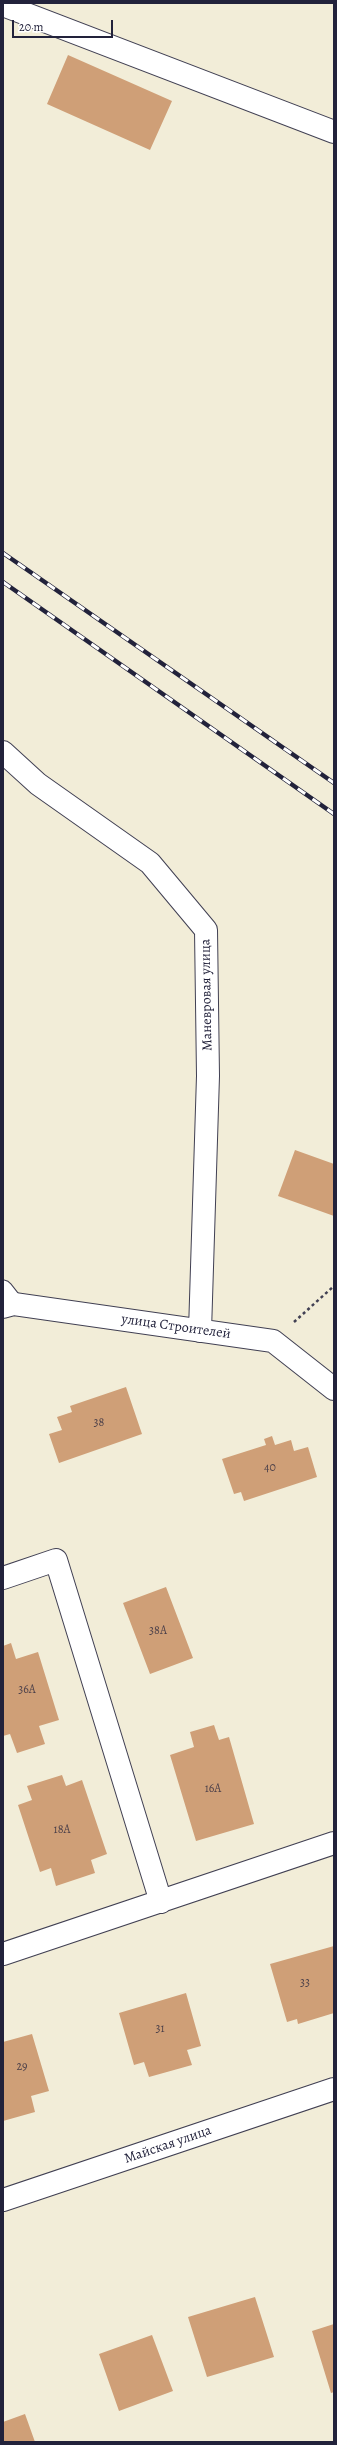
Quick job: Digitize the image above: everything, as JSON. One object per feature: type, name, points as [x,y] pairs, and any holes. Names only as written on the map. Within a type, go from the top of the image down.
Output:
[{"type":"street","points":[[3,5],[334,132]]},
{"type":"street","name":"Маневровая улица","points":[[3,752],[38,784],[150,863],[206,930],[208,1076],[200,1331]]},
{"type":"street","name":"улица Строителей","points":[[7,1300],[200,1331],[273,1341]]},
{"type":"street","points":[[273,1341],[334,1389]]},
{"type":"street","points":[[3,1578],[56,1560],[161,1902]]},
{"type":"street","points":[[3,1954],[161,1902],[334,1842]]},
{"type":"street","name":"Майская улица","points":[[3,2200],[334,2089]]},
{"type":"path","points":[[273,1341],[334,1286]]},
{"type":"building","points":[[68,55],[172,101],[150,150],[47,104]]},
{"type":"building","points":[[295,1150],[334,1164],[334,1216],[278,1196]]},
{"type":"building","points":[[126,1387],[142,1434],[59,1463],[49,1434],[62,1430],[57,1417],[72,1412],[70,1406]]},
{"type":"building","points":[[272,1436],[275,1445],[291,1440],[294,1451],[308,1447],[317,1477],[244,1501],[241,1492],[234,1494],[222,1459],[266,1445],[264,1439]]},
{"type":"building","points":[[166,1587],[193,1658],[150,1674],[123,1603]]},
{"type":"building","points":[[11,1643],[16,1659],[38,1652],[59,1720],[39,1726],[45,1744],[17,1753],[10,1734],[3,1736],[3,1646]]},
{"type":"building","points":[[214,1725],[219,1740],[229,1737],[254,1824],[196,1841],[170,1755],[194,1747],[190,1732]]},
{"type":"building","points":[[62,1775],[66,1786],[82,1780],[107,1854],[91,1860],[95,1873],[56,1886],[51,1868],[40,1872],[18,1805],[32,1800],[27,1786]]},
{"type":"building","points":[[334,1946],[334,2013],[298,2024],[297,2019],[287,2022],[270,1964]]},
{"type":"building","points":[[186,1993],[201,2046],[187,2050],[192,2065],[149,2077],[144,2062],[134,2065],[119,2013]]},
{"type":"building","points":[[32,2034],[49,2091],[31,2096],[35,2112],[3,2121],[3,2042]]},
{"type":"building","points":[[255,2297],[274,2357],[207,2377],[188,2317]]},
{"type":"building","points":[[334,2324],[334,2392],[331,2393],[312,2331]]},
{"type":"building","points":[[152,2335],[173,2391],[119,2411],[99,2354]]},
{"type":"building","points":[[25,2414],[35,2442],[3,2442],[3,2422]]},
{"type":"railway","points":[[3,553],[334,783]]},
{"type":"railway","points":[[3,582],[334,814]]}]
